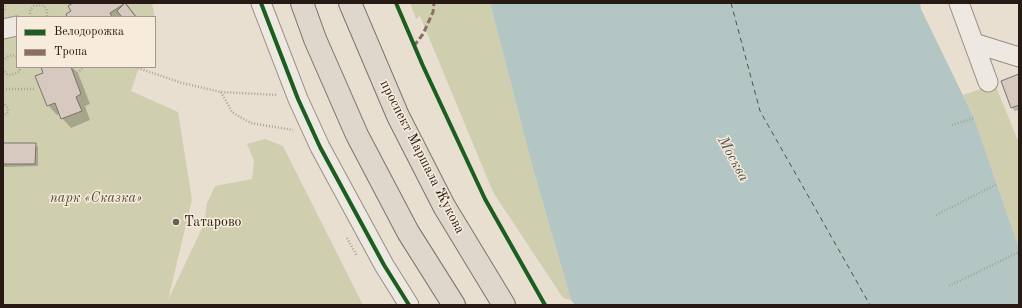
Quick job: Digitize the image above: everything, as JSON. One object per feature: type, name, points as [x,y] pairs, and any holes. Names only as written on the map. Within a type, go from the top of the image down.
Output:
[{"type":"main road","points":[[302,3],[315,39],[357,135],[408,232],[454,305]]},
{"type":"main road","name":"проспект Маршала Жукова","points":[[350,3],[398,116],[444,206],[504,305]]},
{"type":"street","points":[[261,3],[298,99],[320,147],[384,265],[410,305]]},
{"type":"street","points":[[959,3],[988,82]]},
{"type":"street","points":[[974,43],[1019,57]]},
{"type":"path","points":[[4,3],[8,23]]},
{"type":"path","points":[[30,16],[30,10],[38,4],[46,8],[48,12],[47,16]]},
{"type":"path","points":[[3,61],[8,56],[12,55],[16,57]]},
{"type":"path","points":[[3,69],[7,74],[11,75],[19,72],[21,68]]},
{"type":"path","points":[[77,73],[83,68]]},
{"type":"path","points":[[138,68],[182,83],[221,92],[278,95]]},
{"type":"path","points":[[3,89],[35,89]]},
{"type":"path","points":[[221,92],[232,112],[251,123],[295,130]]},
{"type":"path","points":[[3,102],[8,108],[8,112],[3,117]]},
{"type":"path","points":[[952,125],[974,118]]},
{"type":"path","points":[[936,215],[997,184]]},
{"type":"path","points":[[949,286],[1019,252]]},
{"type":"green space","name":"парк «Сказка»","points":[[3,3],[152,3],[155,16],[16,16],[16,68],[139,68],[131,91],[178,112],[192,200],[168,300],[204,224],[207,203],[215,186],[252,179],[254,161],[247,144],[265,139],[283,146],[363,305],[3,305]]},
{"type":"green space","points":[[410,3],[490,3],[533,169],[571,300],[563,298],[493,192],[420,16],[416,19]]},
{"type":"green space","points":[[995,84],[1019,143],[1019,248],[974,118],[963,95]]},
{"type":"water","name":"Москва","points":[[490,3],[920,3],[921,9],[974,118],[1019,248],[1019,305],[575,305],[571,300],[533,169]]},
{"type":"building","points":[[73,3],[124,4],[110,13],[112,16],[67,16],[66,14],[71,11],[68,6]]},
{"type":"building","points":[[125,3],[135,16],[121,16],[117,11]]},
{"type":"building","points":[[41,68],[71,68],[81,94],[76,97],[82,111],[61,119],[55,103],[47,106],[35,76],[43,73]]},
{"type":"building","points":[[1019,74],[1019,105],[1011,108],[1001,81]]},
{"type":"building","points":[[3,143],[36,143],[35,164],[3,164]]},
{"type":"ferry route","points":[[731,3],[760,111],[870,305]]},
{"type":"marked path","points":[[414,46],[423,34],[433,12],[434,3]]},
{"type":"cycle path","points":[[261,3],[298,99],[320,147],[384,265],[409,305]]},
{"type":"cycle path","points":[[396,3],[423,66],[485,199],[545,305]]},
{"type":"place","name":"Татарово","points":[[176,222]]}]
